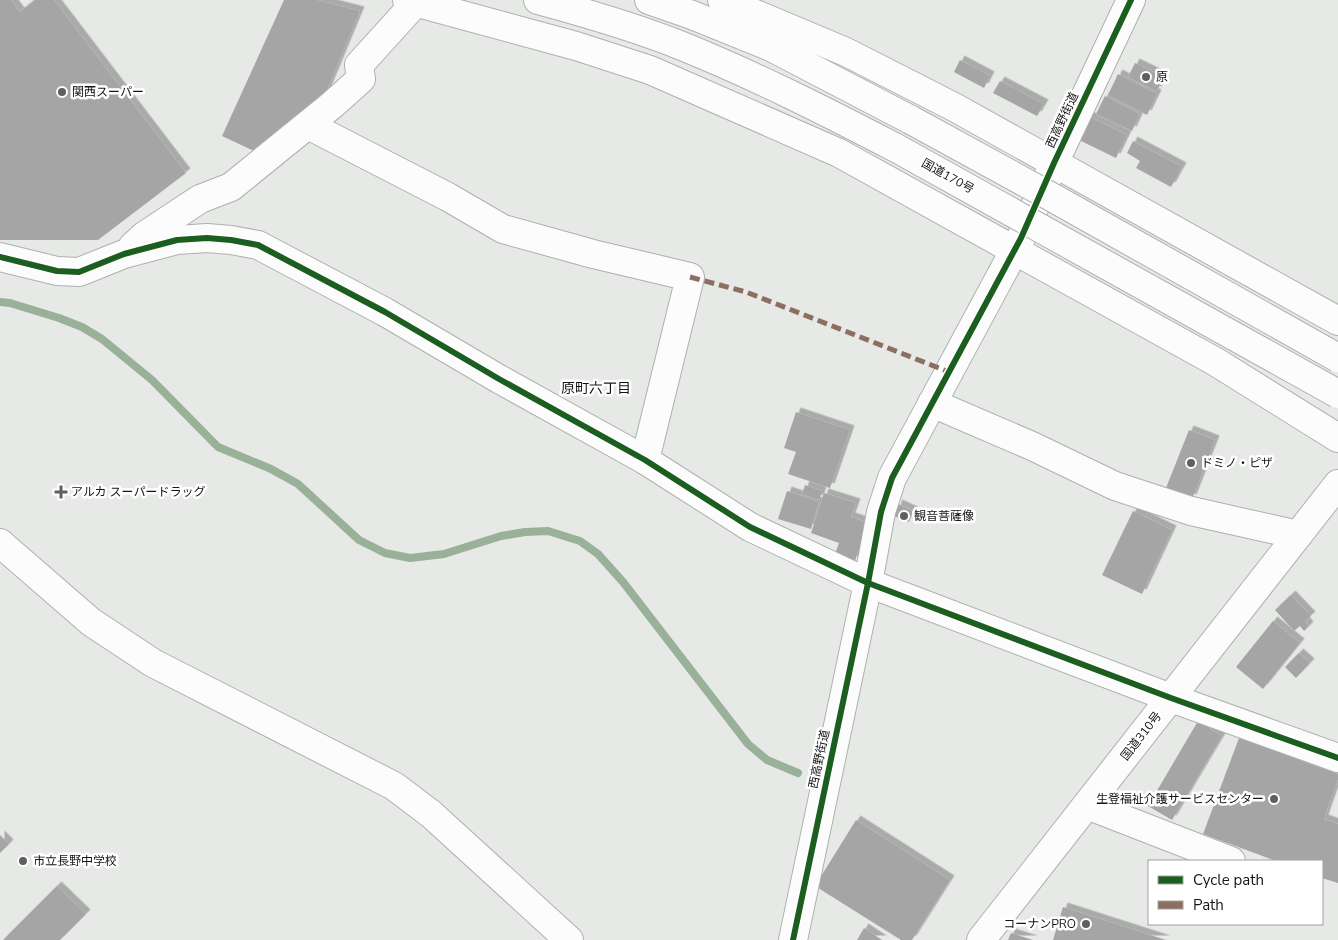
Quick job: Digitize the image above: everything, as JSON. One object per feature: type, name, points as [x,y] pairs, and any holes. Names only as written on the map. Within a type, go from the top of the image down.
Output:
[{"type":"main road","name":"国道170号","points":[[538,0],[587,14],[681,46],[759,80],[936,168],[1338,394]]},
{"type":"main road","points":[[649,0],[772,47],[1048,195],[1338,358]]},
{"type":"main road","points":[[722,0],[846,52],[954,107],[1338,322]]},
{"type":"main road","name":"西高野街道","points":[[793,940],[868,583],[881,512],[892,478],[1014,250],[1131,0]]},
{"type":"main road","points":[[124,254],[144,236],[200,198],[230,187],[308,125],[361,79],[358,65],[412,1],[576,46],[650,70],[839,153],[1216,362],[1338,438]]},
{"type":"main road","points":[[308,125],[448,197],[503,229],[593,254],[690,276],[645,460]]},
{"type":"main road","points":[[0,257],[57,271],[79,272],[124,254],[177,240],[206,238],[258,245],[385,312],[498,379],[645,460],[750,527],[868,583],[1171,698],[1338,758]]},
{"type":"main road","points":[[932,403],[1032,446],[1115,486],[1191,511],[1298,535]]},
{"type":"main road","name":"国道310号","points":[[981,940],[1338,484]]},
{"type":"main road","points":[[0,543],[91,622],[153,663],[394,786],[431,814],[569,940]]},
{"type":"main road","points":[[1087,805],[1228,860]]},
{"type":"building","name":"関西スーパー","points":[[0,0],[11,0],[20,12],[35,0],[54,0],[186,173],[98,240],[0,240]]},
{"type":"building","points":[[284,0],[317,0],[360,11],[323,100],[254,151],[222,136]]},
{"type":"building","points":[[960,60],[990,76],[984,88],[954,72]]},
{"type":"building","name":"原","points":[[1135,63],[1164,77],[1157,91],[1128,77]]},
{"type":"building","points":[[1118,74],[1157,94],[1147,115],[1108,95]]},
{"type":"building","points":[[1000,81],[1044,104],[1037,116],[993,93]]},
{"type":"building","points":[[1105,96],[1140,114],[1132,131],[1096,114]]},
{"type":"building","points":[[1088,116],[1127,135],[1116,158],[1077,139]]},
{"type":"building","points":[[1133,141],[1182,167],[1171,187],[1136,168],[1140,161],[1127,153]]},
{"type":"building","points":[[796,412],[850,430],[830,488],[788,474],[796,452],[784,448]]},
{"type":"building","points":[[1189,430],[1215,440],[1192,499],[1166,488]]},
{"type":"building","points":[[805,485],[822,491],[819,500],[802,494]]},
{"type":"building","points":[[787,491],[819,502],[811,529],[778,519]]},
{"type":"building","points":[[824,493],[856,503],[851,517],[868,523],[855,561],[835,554],[839,543],[811,533]]},
{"type":"building","points":[[898,504],[913,511],[909,522],[894,516]]},
{"type":"building","points":[[1133,511],[1172,530],[1142,594],[1102,575]]},
{"type":"building","points":[[1291,595],[1311,616],[1305,621],[1309,626],[1304,631],[1300,626],[1294,631],[1275,610]]},
{"type":"building","points":[[1273,621],[1300,643],[1263,689],[1236,667]]},
{"type":"building","points":[[1299,653],[1310,663],[1296,678],[1285,667]]},
{"type":"building","points":[[1198,721],[1222,736],[1172,820],[1148,806]]},
{"type":"building","name":"生登福祉介護サービスセンター","points":[[1239,738],[1338,774],[1324,819],[1338,824],[1338,883],[1323,878],[1323,860],[1273,860],[1203,834]]},
{"type":"building","points":[[856,820],[950,880],[912,940],[901,940],[815,886]]},
{"type":"building","points":[[0,835],[9,844],[0,853]]},
{"type":"building","points":[[57,886],[86,914],[60,940],[3,940]]},
{"type":"building","name":"コーナンPRO","points":[[1063,907],[1166,940],[1053,940]]},
{"type":"building","points":[[864,928],[882,940],[857,940]]},
{"type":"building","points":[[1011,933],[1033,940],[1008,940]]},
{"type":"waterway","points":[[0,302],[10,303],[59,318],[82,327],[102,339],[152,380],[218,447],[271,469],[298,484],[359,540],[385,553],[410,558],[444,554],[501,536],[525,532],[548,531],[580,541],[598,554],[623,582],[748,744],[767,760],[798,773]]},
{"type":"marked path","points":[[690,277],[746,292],[949,372]]},
{"type":"cycle path","points":[[793,940],[868,583],[881,512],[892,478],[1021,238],[1054,163],[1131,0]]},
{"type":"cycle path","points":[[0,257],[57,271],[79,272],[124,254],[177,240],[207,238],[258,245],[385,312],[499,379],[645,460],[750,527],[868,583],[1171,698],[1338,758]]},
{"type":"place","name":"原","points":[[1146,77]]},
{"type":"place","name":"関西スーパー","points":[[62,92]]},
{"type":"place","name":"ドミノ・ピザ","points":[[1191,463]]},
{"type":"place","name":"アルカ スーパードラッグ","points":[[61,492]]},
{"type":"place","name":"観音菩薩像","points":[[904,516]]},
{"type":"place","name":"生登福祉介護サービスセンター","points":[[1274,799]]},
{"type":"place","name":"市立長野中学校","points":[[23,861]]},
{"type":"place","name":"コーナンPRO","points":[[1086,924]]},
{"type":"district","name":"原町六丁目","points":[[596,388]]}]
